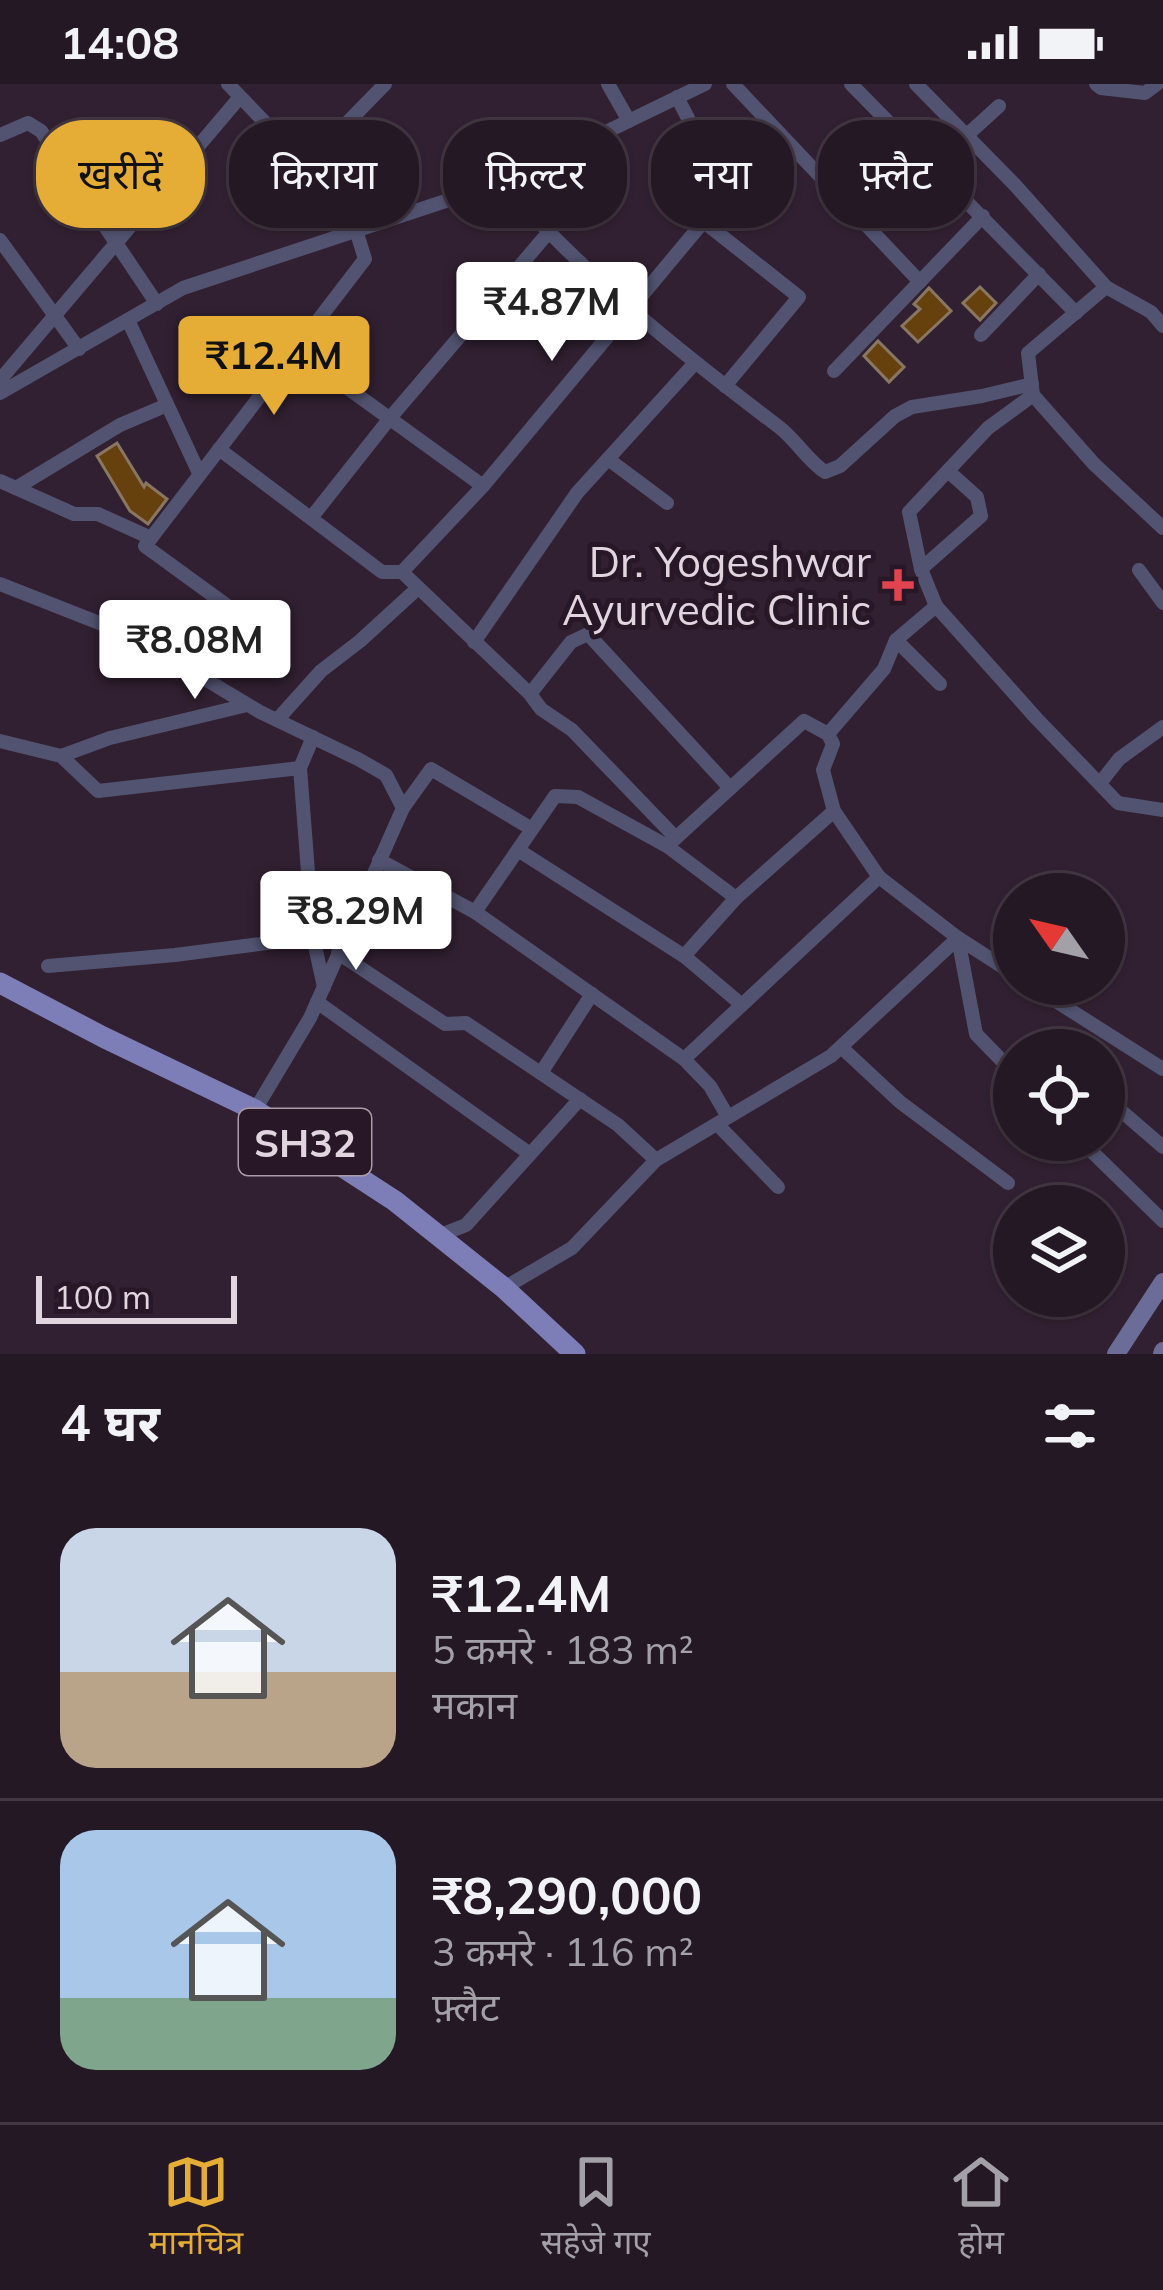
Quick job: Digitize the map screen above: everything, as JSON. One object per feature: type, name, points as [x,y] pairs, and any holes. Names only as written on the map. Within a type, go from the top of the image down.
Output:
[{"type":"main road","name":"SH32","points":[[0,983],[255,1109],[395,1201],[504,1288],[575,1354]]},
{"type":"street","points":[[228,84],[262,120]]},
{"type":"street","points":[[350,120],[385,84]]},
{"type":"street","points":[[608,84],[629,121],[705,84]]},
{"type":"street","points":[[733,84],[920,281]]},
{"type":"street","points":[[851,84],[1076,313]]},
{"type":"street","points":[[916,84],[951,120]]},
{"type":"street","points":[[1096,84],[1144,93],[1157,84]]},
{"type":"street","points":[[0,380],[240,97]]},
{"type":"street","points":[[677,98],[689,120]]},
{"type":"street","points":[[974,129],[999,106]]},
{"type":"street","points":[[0,135],[23,124],[37,127],[157,304]]},
{"type":"street","points":[[974,144],[1106,287],[1151,312],[1163,326]]},
{"type":"street","points":[[0,393],[184,288],[443,202]]},
{"type":"street","points":[[834,371],[983,216]]},
{"type":"street","points":[[544,228],[694,364],[786,433],[821,470],[829,472],[840,466],[911,406],[1032,389]]},
{"type":"street","points":[[402,572],[483,486],[699,228]]},
{"type":"street","points":[[712,228],[799,297],[725,386]]},
{"type":"street","points":[[233,610],[145,546],[364,259],[356,230]]},
{"type":"street","points":[[311,518],[548,233]]},
{"type":"street","points":[[0,240],[79,349]]},
{"type":"street","points":[[981,335],[1039,274]]},
{"type":"street","points":[[1106,287],[1028,353],[1032,389],[1094,464],[1163,528]]},
{"type":"street","points":[[128,320],[199,473]]},
{"type":"street","points":[[295,350],[483,486]]},
{"type":"street","points":[[474,641],[577,493],[694,364]]},
{"type":"street","points":[[1032,389],[909,512],[921,569],[936,606],[1118,803],[1163,810]]},
{"type":"street","points":[[16,488],[120,425],[167,405]]},
{"type":"street","points":[[219,449],[382,572],[402,572],[541,709],[572,730],[672,842],[736,898]]},
{"type":"street","points":[[608,459],[667,503]]},
{"type":"street","points":[[921,569],[981,516],[977,497],[948,471]]},
{"type":"street","points":[[0,481],[74,514],[98,514],[151,538]]},
{"type":"street","points":[[1139,570],[1163,603]]},
{"type":"street","points":[[0,584],[135,637],[247,705],[386,775],[403,808]]},
{"type":"street","points":[[277,720],[321,671],[418,588]]},
{"type":"street","points":[[828,734],[884,669],[896,640],[936,606]]},
{"type":"street","points":[[530,694],[571,642],[588,634],[730,788]]},
{"type":"street","points":[[896,640],[940,684]]},
{"type":"street","points":[[62,756],[110,738],[247,705]]},
{"type":"street","points":[[672,842],[804,721],[828,734],[832,744],[823,770],[834,812],[879,877],[993,960]]},
{"type":"street","points":[[1101,782],[1119,759],[1163,727]]},
{"type":"street","points":[[313,737],[299,768],[320,994],[530,1154]]},
{"type":"street","points":[[0,741],[62,756],[98,791],[299,768]]},
{"type":"street","points":[[255,1109],[310,1018],[403,808],[430,769],[532,830]]},
{"type":"street","points":[[475,913],[555,796],[578,797],[672,842]]},
{"type":"street","points":[[684,956],[736,898],[834,812]]},
{"type":"street","points":[[518,850],[684,956],[742,1005]]},
{"type":"street","points":[[379,860],[475,913],[684,1058],[710,1086],[723,1120],[778,1187]]},
{"type":"street","points":[[684,1058],[879,877]]},
{"type":"street","points":[[48,966],[313,937]]},
{"type":"street","points":[[504,1288],[572,1248],[656,1160],[831,1056],[958,938]]},
{"type":"street","points":[[958,938],[976,1034],[993,1051]]},
{"type":"street","points":[[338,953],[445,1024],[466,1023],[618,1125],[656,1160]]},
{"type":"street","points":[[541,1073],[592,994]]},
{"type":"street","points":[[1062,1005],[1163,1069]]},
{"type":"street","points":[[841,1047],[900,1102],[1008,1183]]},
{"type":"street","points":[[438,1236],[466,1225],[580,1100]]},
{"type":"street","points":[[1125,1114],[1163,1148]]},
{"type":"street","points":[[1102,1161],[1163,1221]]},
{"type":"street","points":[[1116,1354],[1163,1282]]},
{"type":"building","points":[[980,287],[996,303],[980,320],[963,303]]},
{"type":"building","points":[[929,288],[951,311],[918,342],[902,326],[920,309],[914,304]]},
{"type":"building","points":[[878,341],[904,367],[889,382],[864,356]]},
{"type":"building","points":[[117,443],[144,487],[146,483],[167,499],[148,524],[130,511],[97,456]]},
{"type":"place","name":"Dr. Yogeshwar Ayurvedic Clinic","points":[[898,585]]}]
